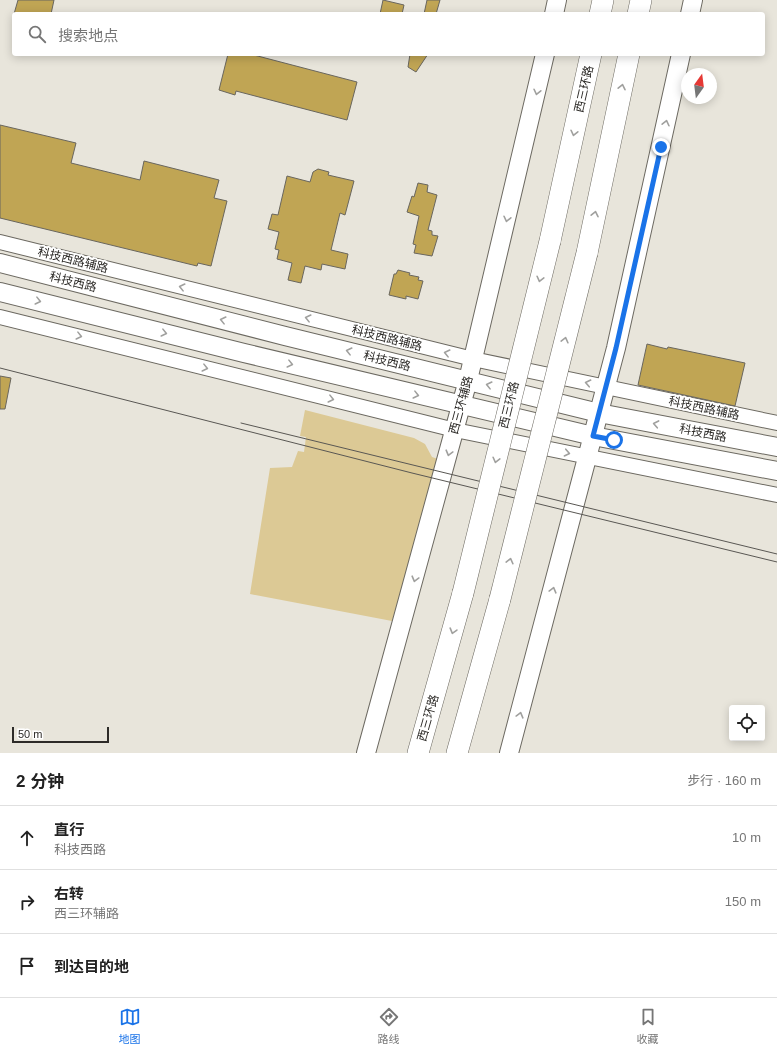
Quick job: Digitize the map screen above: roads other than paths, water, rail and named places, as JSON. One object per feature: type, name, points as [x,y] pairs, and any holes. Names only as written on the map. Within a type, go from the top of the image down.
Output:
[{"type":"highway","points":[[600,12],[603,0]]},
{"type":"highway","points":[[638,12],[641,0]]},
{"type":"highway","name":"西三环路","points":[[418,753],[463,593],[550,241],[591,56]]},
{"type":"highway","points":[[457,753],[500,599],[587,253],[629,56]]},
{"type":"main road","points":[[554,12],[556,0]]},
{"type":"main road","points":[[690,12],[693,0]]},
{"type":"main road","name":"西三环辅路","points":[[366,753],[462,406],[545,56]]},
{"type":"main road","points":[[510,753],[606,387],[681,56]]},
{"type":"main road","name":"科技西路","points":[[0,263],[599,413],[777,447]]},
{"type":"main road","name":"科技西路","points":[[0,292],[462,406],[593,436],[777,471]]},
{"type":"street","name":"科技西路辅路","points":[[0,242],[473,360],[777,423]]},
{"type":"street","points":[[0,317],[455,430],[777,495]]},
{"type":"tram line","points":[[0,368],[412,473],[777,562]]},
{"type":"tram line","points":[[241,423],[777,554]]}]
